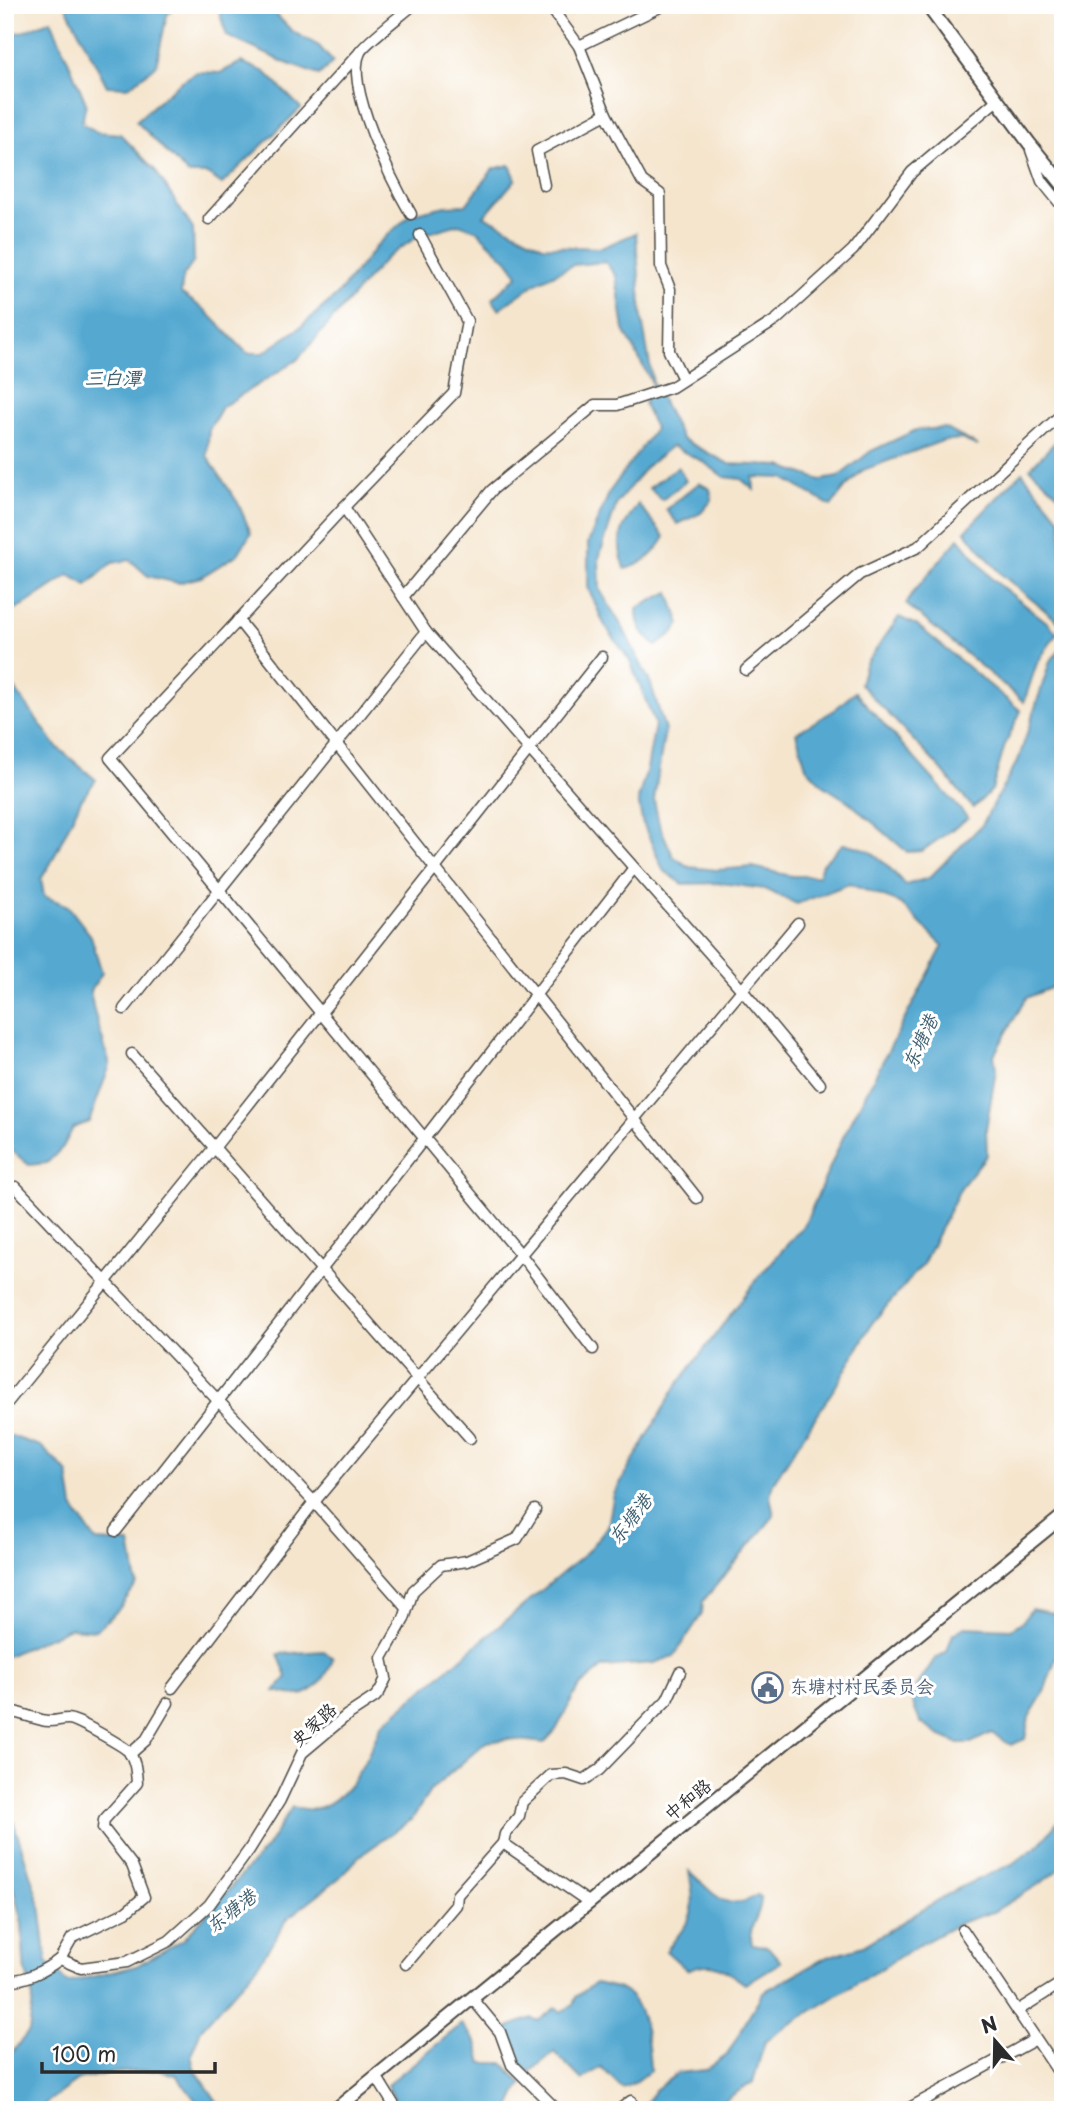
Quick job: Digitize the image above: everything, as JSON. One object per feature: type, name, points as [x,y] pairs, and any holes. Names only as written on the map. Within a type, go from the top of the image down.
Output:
[{"type":"street","points":[[209,219],[360,52],[413,5]]},
{"type":"street","points":[[549,5],[579,46],[606,114],[642,181],[660,194],[662,266],[670,289],[670,351],[683,379]]},
{"type":"street","points":[[579,46],[664,5]]},
{"type":"street","points":[[927,5],[1063,185]]},
{"type":"street","points":[[360,52],[356,79],[373,135],[411,214]]},
{"type":"street","points":[[403,597],[492,490],[596,405],[617,405],[672,387],[776,320],[853,250],[912,172],[997,100]]},
{"type":"street","points":[[544,185],[537,151],[606,114]]},
{"type":"street","points":[[1029,143],[1042,181],[1063,207]]},
{"type":"street","points":[[420,235],[467,321],[454,393],[110,758],[521,1255],[593,1349]]},
{"type":"street","points":[[746,670],[860,574],[918,547],[1063,413]]},
{"type":"street","points":[[344,507],[426,632],[742,990],[820,1084]]},
{"type":"street","points":[[238,621],[697,1198]]},
{"type":"street","points":[[124,1009],[426,632]]},
{"type":"street","points":[[7,1403],[214,1148],[602,657]]},
{"type":"street","points":[[116,1531],[633,869]]},
{"type":"street","points":[[172,1688],[314,1502],[798,923]]},
{"type":"street","points":[[132,1054],[470,1438]]},
{"type":"street","points":[[16,1187],[314,1502],[407,1608]]},
{"type":"street","name":"史家路","points":[[60,1959],[81,1968],[127,1962],[169,1941],[209,1905],[274,1810],[302,1753],[380,1691],[386,1678],[382,1658],[413,1591],[441,1565],[467,1561],[517,1539],[535,1510]]},
{"type":"street","name":"中和路","points":[[335,2110],[1063,1516]]},
{"type":"street","points":[[406,1964],[456,1905],[457,1895],[503,1843],[505,1834],[519,1816],[522,1802],[551,1775],[566,1774],[584,1780],[599,1770],[667,1700],[680,1672]]},
{"type":"street","points":[[130,1754],[146,1740],[168,1703]]},
{"type":"street","points":[[5,1710],[51,1722],[70,1719],[85,1724],[128,1750],[135,1762],[137,1783],[104,1820],[103,1828],[132,1865],[145,1897],[126,1912],[72,1938],[60,1959],[51,1966],[13,1981],[5,1979]]},
{"type":"street","points":[[503,1843],[590,1903]]},
{"type":"street","points":[[963,1930],[1034,2040],[1063,2079]]},
{"type":"street","points":[[1017,2011],[1063,1982]]},
{"type":"street","points":[[472,1998],[500,2032],[512,2065],[557,2110]]},
{"type":"street","points":[[906,2110],[1034,2040]]},
{"type":"street","points":[[376,2076],[397,2110]]},
{"type":"street","points":[[619,2110],[631,2101]]},
{"type":"water","points":[[65,5],[177,5],[167,15],[156,66],[128,87],[107,86]]},
{"type":"water","points":[[217,5],[267,5],[292,31],[319,46],[333,62],[319,75],[227,36]]},
{"type":"water","points":[[51,20],[86,103],[82,123],[97,132],[120,134],[155,170],[193,229],[194,261],[183,277],[181,293],[205,310],[247,353],[263,353],[298,329],[337,295],[379,243],[411,214],[445,206],[466,205],[493,169],[510,165],[516,179],[484,216],[543,246],[601,248],[636,233],[642,319],[653,383],[682,439],[729,464],[781,466],[821,480],[838,477],[871,451],[916,430],[945,428],[978,446],[961,439],[942,441],[863,470],[831,506],[783,478],[753,477],[754,490],[741,479],[724,477],[702,461],[672,446],[647,466],[617,503],[599,558],[600,590],[651,684],[665,730],[654,800],[659,824],[673,856],[689,867],[717,870],[753,867],[791,876],[818,876],[822,864],[843,844],[871,852],[905,885],[929,878],[982,825],[1019,758],[1050,661],[1063,647],[1063,983],[1026,998],[994,1055],[996,1070],[986,1129],[987,1155],[961,1187],[923,1264],[872,1323],[841,1378],[773,1483],[770,1496],[774,1516],[703,1601],[702,1614],[674,1656],[654,1663],[603,1667],[578,1688],[556,1730],[544,1743],[509,1739],[486,1742],[430,1791],[412,1819],[360,1856],[339,1878],[288,1918],[258,1965],[201,2029],[191,2055],[194,2068],[223,2110],[203,2110],[176,2075],[159,2070],[110,2073],[78,2080],[36,2110],[5,2110],[5,2061],[29,2031],[33,1999],[24,1963],[22,1924],[9,1870],[5,1864],[5,1795],[40,1905],[47,1962],[67,1983],[136,1966],[184,1939],[266,1848],[292,1807],[314,1809],[327,1805],[338,1797],[364,1763],[381,1725],[585,1554],[608,1526],[614,1494],[675,1388],[758,1278],[805,1224],[844,1135],[943,946],[900,903],[849,884],[797,904],[764,889],[722,883],[683,884],[663,870],[642,821],[638,799],[647,769],[655,724],[630,661],[604,624],[588,588],[588,543],[610,491],[655,429],[644,404],[652,383],[624,330],[616,276],[605,262],[573,265],[536,283],[499,309],[492,299],[518,275],[507,260],[476,230],[459,224],[420,235],[386,258],[297,360],[222,407],[209,430],[207,456],[238,503],[251,533],[238,554],[201,577],[178,583],[148,576],[130,560],[112,563],[87,585],[69,575],[24,605],[5,614],[5,30],[20,33]]},
{"type":"water","points":[[241,62],[265,72],[301,108],[222,184],[207,174],[188,174],[136,121],[179,83],[197,72],[220,73]]},
{"type":"water","points":[[1063,434],[1063,499],[1030,468]]},
{"type":"water","points":[[678,467],[686,481],[662,500],[649,488]]},
{"type":"water","points":[[1022,472],[1061,520],[1063,620],[1060,623],[1001,574],[965,531]]},
{"type":"water","points":[[699,483],[710,489],[712,500],[701,513],[678,524],[666,510]]},
{"type":"water","points":[[638,504],[665,537],[648,558],[625,569],[620,549],[621,535]]},
{"type":"water","points":[[959,538],[992,579],[1057,633],[1037,663],[1024,702],[906,604]]},
{"type":"water","points":[[669,592],[680,624],[656,646],[641,629],[637,608]]},
{"type":"water","points":[[899,617],[917,625],[1021,711],[1005,745],[992,790],[973,808],[940,768],[860,684],[865,665]]},
{"type":"water","points":[[5,675],[56,746],[96,780],[81,800],[41,879],[44,896],[68,906],[91,936],[102,973],[90,991],[110,1065],[89,1122],[73,1128],[63,1147],[47,1163],[29,1165],[5,1145]]},
{"type":"water","points":[[855,692],[968,818],[922,851],[907,852],[849,802],[824,786],[806,767],[796,733],[833,711]]},
{"type":"water","points":[[5,1434],[41,1446],[68,1473],[73,1507],[96,1541],[130,1543],[137,1584],[118,1610],[96,1630],[70,1628],[5,1657]]},
{"type":"water","points":[[1031,1609],[1058,1614],[1063,1624],[1061,1643],[1044,1692],[1029,1717],[1025,1739],[1011,1745],[991,1733],[971,1743],[957,1743],[920,1722],[910,1697],[934,1660],[947,1651],[953,1634],[965,1627],[1011,1629],[1023,1621]]},
{"type":"water","points":[[324,1651],[333,1658],[325,1676],[316,1687],[299,1695],[275,1691],[287,1677],[278,1654]]},
{"type":"water","points":[[1063,1815],[1063,1866],[1041,1883],[993,1912],[962,1922],[919,1945],[765,2041],[753,2082],[709,2110],[641,2110],[655,2090],[678,2073],[706,2070],[727,2055],[763,1992],[827,1957],[863,1946],[955,1890],[1012,1864],[1039,1845]]},
{"type":"water","points":[[689,1871],[712,1893],[728,1902],[746,1901],[757,1895],[761,1898],[751,1930],[752,1944],[768,1947],[781,1962],[745,1984],[711,1965],[687,1970],[666,1951],[691,1915],[693,1898]]},
{"type":"water","points":[[595,1983],[622,1990],[636,2004],[644,2026],[650,2071],[622,2088],[601,2067],[582,2080],[554,2052],[530,2072],[514,2058],[508,2048],[508,2027],[532,2018],[538,2021],[556,2007],[561,2012],[573,2005],[576,1997]]},
{"type":"water","points":[[462,2024],[476,2042],[482,2063],[503,2063],[522,2084],[508,2110],[437,2110],[417,2100],[409,2110],[401,2110],[387,2085]]},
{"type":"place","name":"东塘村村民委员会","points":[[767,1687]]},
{"type":"water label","name":"三白潭","points":[[113,378]]},
{"type":"water label","name":"东塘港","points":[[920,1042]]},
{"type":"water label","name":"东塘港","points":[[630,1519]]},
{"type":"water label","name":"东塘港","points":[[231,1911]]}]
